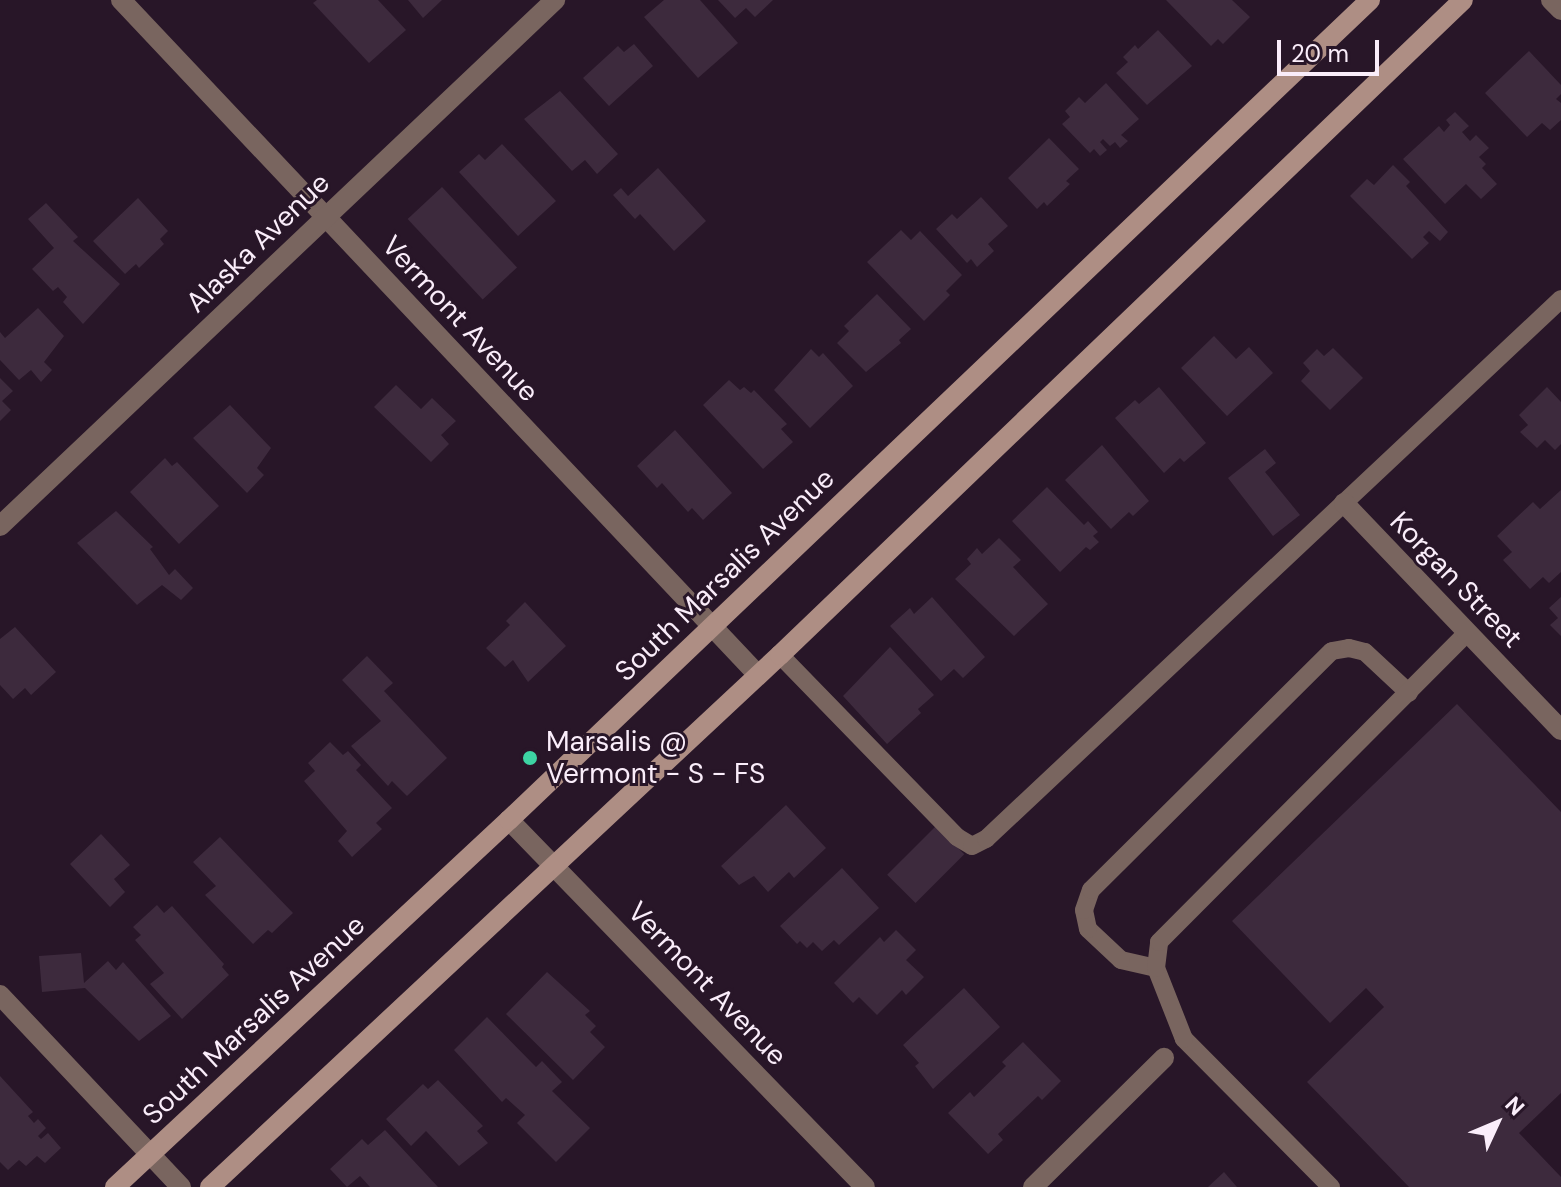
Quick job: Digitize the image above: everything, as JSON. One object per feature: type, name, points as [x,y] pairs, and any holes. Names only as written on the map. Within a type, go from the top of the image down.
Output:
[{"type":"main road","name":"South Marsalis Avenue","points":[[115,1187],[509,820],[1370,0]]},
{"type":"main road","points":[[210,1187],[780,655],[1463,0]]},
{"type":"street","name":"Vermont Avenue","points":[[121,0],[758,675]]},
{"type":"street","name":"Alaska Avenue","points":[[0,526],[555,0]]},
{"type":"street","points":[[1551,0],[1561,10]]},
{"type":"street","name":"Korgan Street","points":[[1344,503],[1561,730]]},
{"type":"street","name":"Vermont Avenue","points":[[509,820],[865,1187]]},
{"type":"street","points":[[0,995],[181,1187]]},
{"type":"street","points":[[1033,1187],[1164,1058]]},
{"type":"lane","points":[[780,655],[957,837],[972,846],[986,839],[1561,299]]},
{"type":"lane","points":[[1331,1187],[1184,1039],[1156,968],[1159,942],[1467,633]]},
{"type":"lane","points":[[1156,968],[1121,960],[1088,929],[1084,910],[1091,890],[1332,651],[1349,648],[1365,652],[1409,693]]},
{"type":"lane","points":[[1164,1058],[1184,1039]]},
{"type":"building","points":[[317,0],[378,0],[406,30],[369,63],[313,3]]},
{"type":"building","points":[[408,0],[442,0],[423,18]]},
{"type":"building","points":[[664,0],[700,0],[738,43],[698,78],[644,17]]},
{"type":"building","points":[[718,0],[773,0],[755,17],[746,8],[735,18]]},
{"type":"building","points":[[1166,0],[1232,0],[1250,17],[1223,44],[1218,39],[1211,46]]},
{"type":"building","points":[[1158,30],[1192,66],[1147,105],[1116,73],[1128,62],[1123,57],[1135,45],[1138,49]]},
{"type":"building","points":[[634,44],[653,66],[609,106],[583,78],[618,46],[624,52]]},
{"type":"building","points":[[1529,51],[1561,85],[1561,94],[1556,99],[1561,103],[1561,120],[1550,130],[1542,123],[1527,137],[1485,93]]},
{"type":"building","points":[[1106,83],[1139,119],[1121,135],[1128,141],[1120,148],[1115,142],[1110,146],[1103,139],[1100,142],[1107,150],[1100,156],[1094,149],[1090,153],[1062,124],[1070,117],[1065,111],[1079,97],[1085,103]]},
{"type":"building","points":[[560,91],[618,154],[597,174],[585,160],[572,171],[524,119]]},
{"type":"building","points":[[1455,112],[1469,126],[1462,132],[1470,141],[1476,135],[1489,148],[1479,157],[1486,164],[1482,168],[1497,184],[1481,199],[1466,184],[1445,204],[1403,159],[1439,126],[1444,132],[1450,125],[1446,120]]},
{"type":"building","points":[[1049,138],[1079,169],[1066,181],[1070,184],[1047,206],[1044,202],[1037,209],[1008,178]]},
{"type":"building","points":[[502,144],[556,201],[518,236],[459,172],[479,154],[485,160]]},
{"type":"building","points":[[1393,165],[1410,182],[1406,186],[1448,232],[1440,241],[1429,231],[1423,237],[1429,243],[1412,259],[1350,196],[1367,179],[1374,185]]},
{"type":"building","points":[[658,168],[706,221],[674,251],[640,214],[635,219],[613,195],[621,188],[628,196]]},
{"type":"building","points":[[442,187],[517,267],[483,300],[408,219]]},
{"type":"building","points":[[981,197],[1008,226],[988,244],[994,251],[977,267],[971,259],[967,263],[936,229],[952,214],[957,219]]},
{"type":"building","points":[[138,198],[168,231],[160,239],[164,244],[139,268],[136,264],[125,274],[93,241]]},
{"type":"building","points":[[46,203],[78,237],[73,241],[120,284],[83,324],[63,302],[67,297],[58,287],[53,291],[32,269],[54,248],[28,219]]},
{"type":"building","points":[[901,230],[911,240],[920,231],[962,275],[946,291],[950,295],[924,321],[867,262]]},
{"type":"building","points":[[877,294],[911,329],[899,340],[901,343],[866,372],[837,343],[849,331],[844,326]]},
{"type":"building","points":[[38,308],[64,336],[44,362],[52,370],[41,382],[31,370],[19,380],[0,360],[0,332],[5,338]]},
{"type":"building","points":[[1214,336],[1236,359],[1249,347],[1273,373],[1227,416],[1181,368]]},
{"type":"building","points":[[1333,348],[1363,378],[1330,410],[1301,381],[1310,371],[1303,363],[1317,349],[1324,356]]},
{"type":"building","points":[[811,349],[819,357],[823,353],[853,386],[810,428],[774,390]]},
{"type":"building","points":[[0,378],[13,391],[2,401],[11,410],[0,421]]},
{"type":"building","points":[[729,380],[740,390],[744,387],[751,393],[754,390],[787,424],[781,429],[793,442],[763,469],[703,405]]},
{"type":"building","points":[[396,385],[421,409],[432,398],[456,421],[441,435],[449,444],[431,462],[374,407]]},
{"type":"building","points":[[1159,387],[1206,443],[1184,462],[1180,458],[1164,473],[1115,418],[1135,400],[1139,404]]},
{"type":"building","points":[[1547,387],[1561,402],[1561,444],[1555,450],[1545,440],[1537,448],[1520,432],[1528,425],[1519,415]]},
{"type":"building","points":[[230,405],[271,448],[257,468],[264,475],[247,493],[193,438]]},
{"type":"building","points":[[675,430],[732,493],[703,520],[692,508],[688,512],[662,483],[657,488],[637,466]]},
{"type":"building","points":[[1102,445],[1149,501],[1133,516],[1129,512],[1111,529],[1065,480]]},
{"type":"building","points":[[1265,449],[1276,463],[1265,472],[1300,515],[1273,536],[1228,478]]},
{"type":"building","points":[[165,458],[172,466],[177,462],[219,506],[179,544],[130,492]]},
{"type":"building","points":[[1047,487],[1084,525],[1088,521],[1098,532],[1093,536],[1099,542],[1090,550],[1086,547],[1060,572],[1012,521]]},
{"type":"building","points":[[1561,490],[1561,572],[1549,583],[1543,577],[1530,589],[1503,560],[1512,552],[1497,536],[1533,502],[1540,509]]},
{"type":"building","points":[[116,511],[153,547],[150,549],[169,575],[175,569],[193,588],[181,600],[162,585],[137,605],[77,543]]},
{"type":"building","points":[[999,538],[1021,560],[1013,567],[1048,604],[1014,636],[955,579],[971,564],[967,559],[977,548],[982,554]]},
{"type":"building","points":[[932,597],[985,657],[963,678],[954,669],[941,681],[890,626],[910,608],[914,614]]},
{"type":"building","points":[[1561,597],[1561,636],[1550,625],[1558,618],[1549,608]]},
{"type":"building","points":[[525,602],[566,646],[528,682],[513,660],[505,667],[486,648],[510,625],[506,621]]},
{"type":"building","points":[[15,627],[56,672],[31,695],[25,688],[13,699],[0,685],[0,639]]},
{"type":"building","points":[[890,647],[934,695],[918,709],[921,713],[887,744],[843,696]]},
{"type":"building","points":[[367,656],[393,683],[384,691],[447,758],[407,796],[392,781],[388,786],[351,746],[381,721],[342,680]]},
{"type":"building","points":[[1457,704],[1561,812],[1561,1093],[1519,1133],[1561,1177],[1561,1187],[1409,1187],[1307,1082],[1384,1007],[1366,988],[1330,1023],[1232,921]]},
{"type":"building","points":[[330,742],[343,755],[348,751],[361,765],[356,770],[392,808],[376,823],[382,829],[352,857],[338,841],[347,831],[304,781],[315,771],[308,763]]},
{"type":"building","points":[[786,805],[826,848],[794,878],[789,872],[768,892],[754,876],[739,885],[721,866]]},
{"type":"building","points":[[936,826],[964,854],[915,903],[887,875]]},
{"type":"building","points":[[101,834],[130,865],[114,879],[125,892],[110,907],[70,864]]},
{"type":"building","points":[[220,837],[293,913],[272,933],[268,930],[253,944],[205,895],[216,886],[193,862]]},
{"type":"building","points":[[842,868],[879,908],[839,945],[834,940],[822,951],[813,942],[807,948],[800,941],[797,944],[780,926]]},
{"type":"building","points":[[157,905],[164,913],[172,906],[224,964],[222,967],[229,975],[182,1019],[150,984],[164,973],[135,940],[141,935],[133,927]]},
{"type":"building","points":[[896,930],[916,950],[906,960],[924,977],[906,995],[902,990],[877,1015],[859,997],[853,1003],[834,983],[880,937],[884,942]]},
{"type":"building","points":[[81,953],[84,983],[108,961],[116,970],[123,962],[171,1016],[139,1041],[85,988],[42,992],[39,956]]},
{"type":"building","points":[[547,972],[590,1011],[585,1015],[596,1026],[590,1032],[605,1047],[573,1080],[506,1014]]},
{"type":"building","points":[[964,988],[1000,1027],[933,1089],[915,1066],[919,1063],[903,1045]]},
{"type":"building","points":[[487,1017],[536,1067],[542,1061],[562,1082],[552,1091],[590,1128],[556,1162],[517,1123],[525,1115],[506,1098],[502,1102],[454,1050]]},
{"type":"building","points":[[1023,1042],[1061,1081],[1042,1100],[1038,1096],[998,1134],[1003,1140],[988,1154],[948,1113],[970,1092],[974,1097],[1006,1066],[1002,1062]]},
{"type":"building","points":[[0,1076],[33,1112],[28,1116],[34,1123],[38,1119],[46,1128],[38,1136],[41,1139],[48,1133],[61,1148],[45,1163],[37,1156],[26,1166],[19,1160],[8,1170],[0,1162]]},
{"type":"building","points":[[438,1080],[483,1126],[477,1131],[488,1143],[459,1166],[426,1131],[411,1146],[386,1119],[423,1084],[428,1089]]},
{"type":"building","points":[[385,1130],[438,1187],[370,1187],[360,1176],[347,1187],[330,1169],[362,1139],[368,1145]]},
{"type":"building","points":[[1224,1172],[1237,1187],[1208,1187]]},
{"type":"place","name":"Marsalis @ Vermont - S - FS","points":[[530,758]]}]
